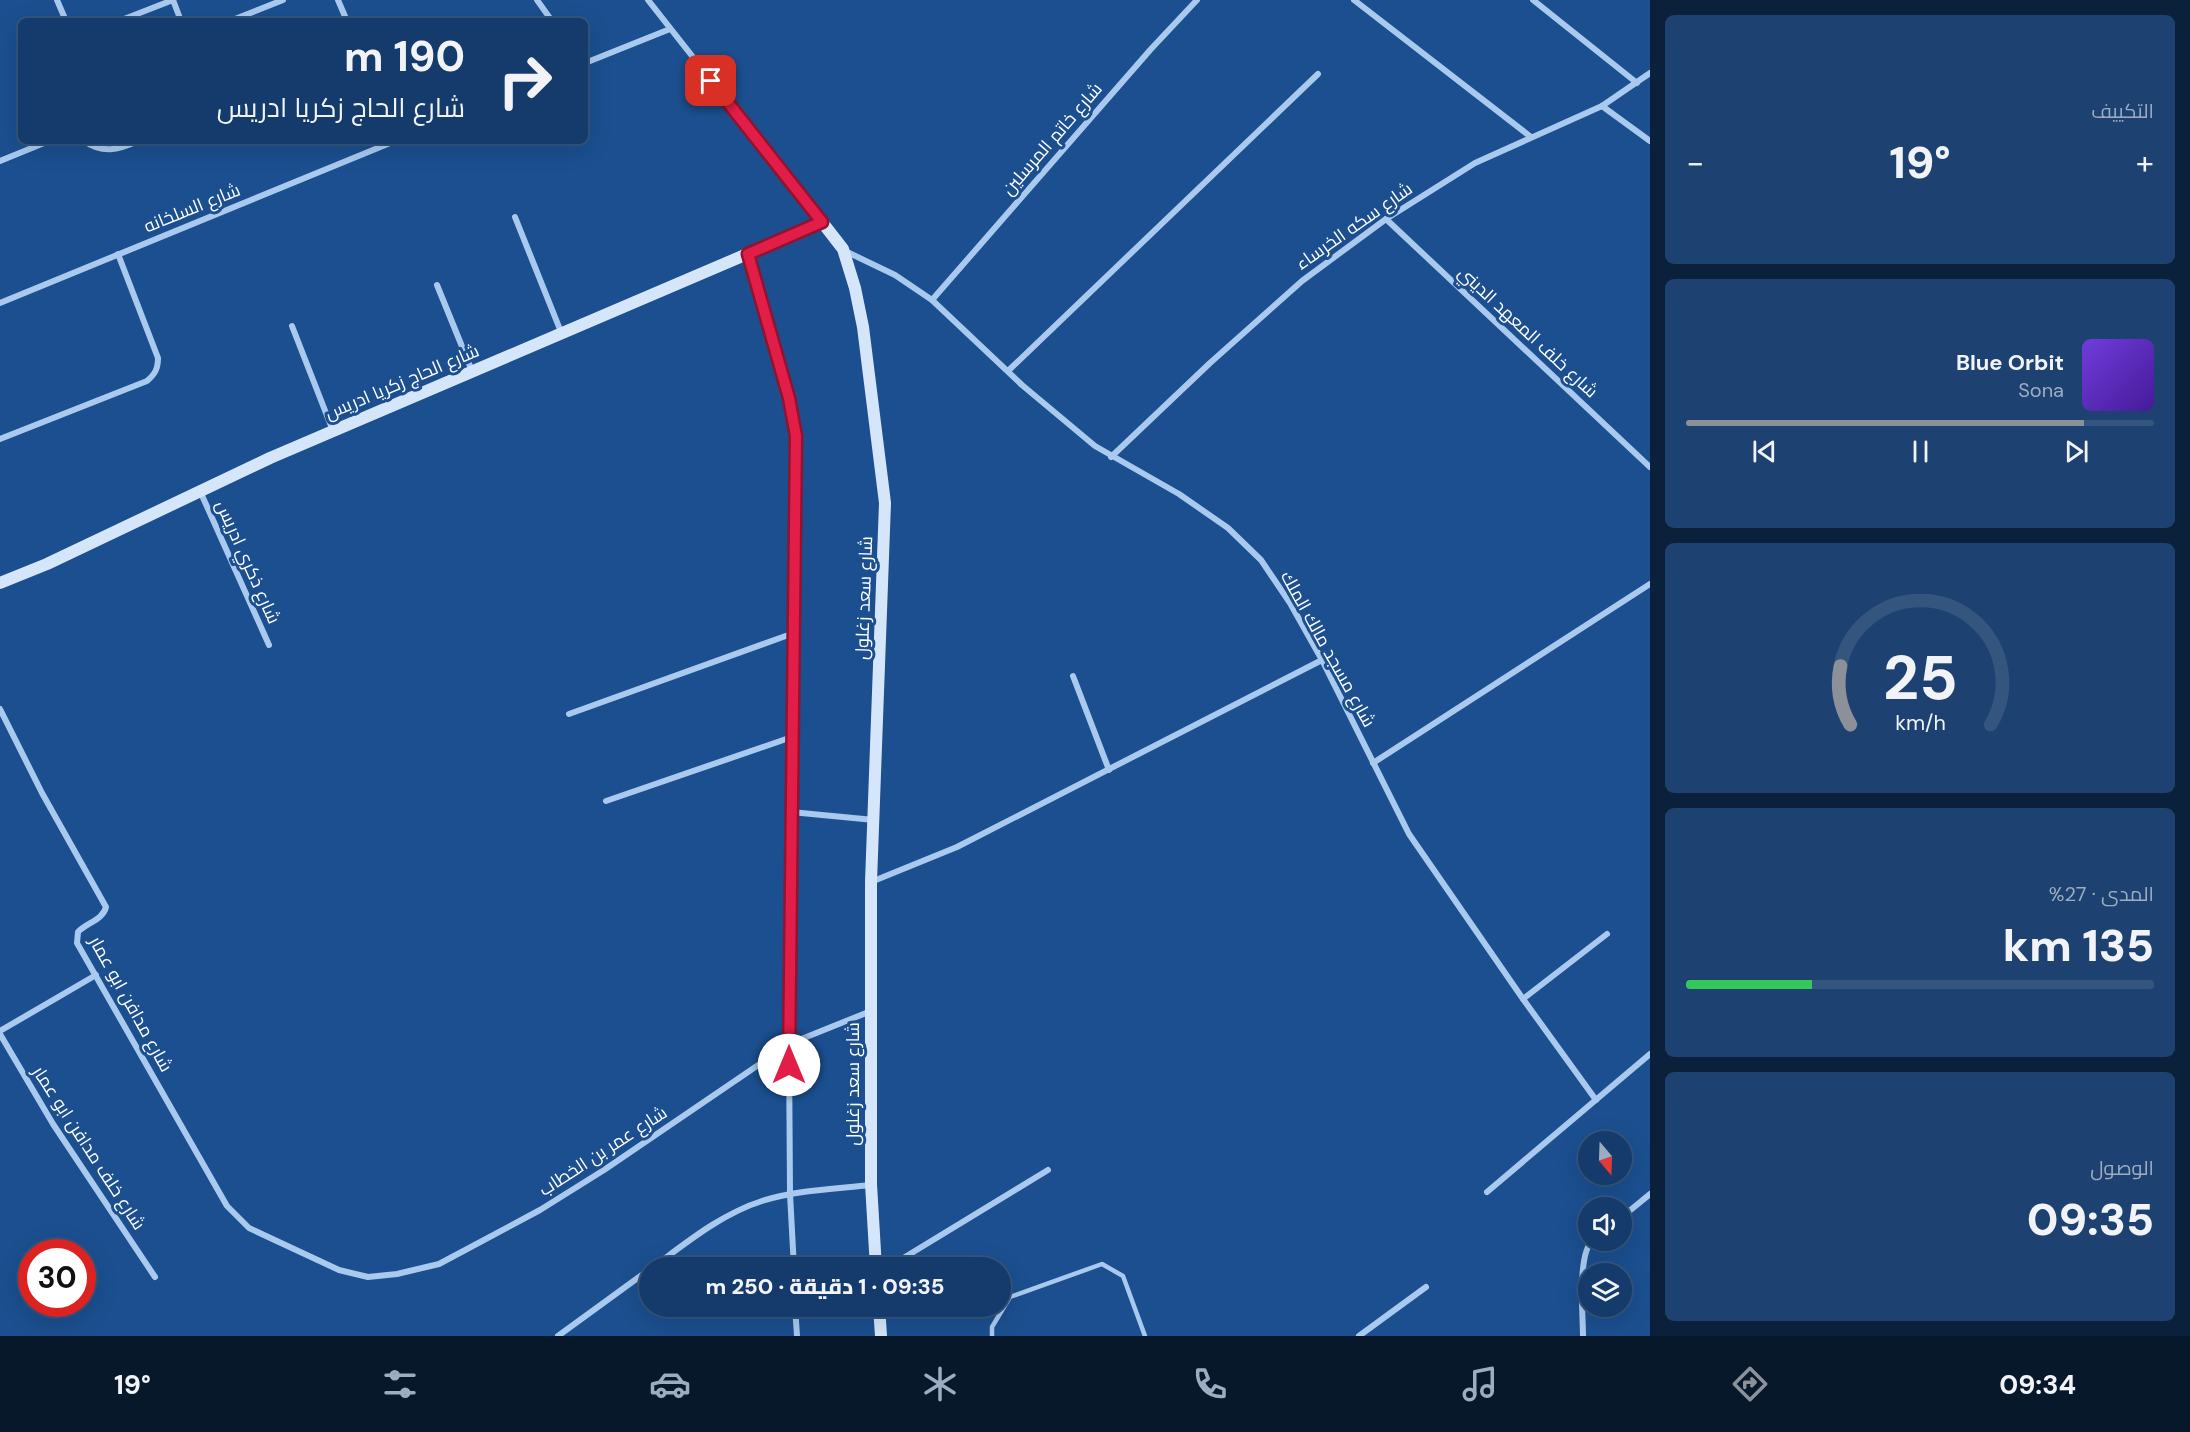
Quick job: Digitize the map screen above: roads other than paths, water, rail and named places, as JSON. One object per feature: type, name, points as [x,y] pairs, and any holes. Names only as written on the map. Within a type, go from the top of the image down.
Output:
[{"type":"street","points":[[57,0],[65,18]]},
{"type":"street","points":[[127,18],[173,0],[180,18]]},
{"type":"street","points":[[238,18],[283,0]]},
{"type":"street","points":[[338,0],[346,18]]},
{"type":"street","points":[[537,0],[550,18]]},
{"type":"street","name":"شارع سعد زغلول","points":[[648,0],[843,249],[855,288],[863,327],[885,503],[871,882],[871,1185],[875,1257]]},
{"type":"street","name":"شارع خاتم المرسلين","points":[[932,300],[1151,49],[1197,0]]},
{"type":"street","points":[[1354,0],[1531,137]]},
{"type":"street","points":[[1533,0],[1637,83]]},
{"type":"street","points":[[588,62],[670,29]]},
{"type":"street","name":"شارع سكه الخرساء","points":[[1111,457],[1210,363],[1302,282],[1386,219],[1475,162],[1602,106],[1650,73]]},
{"type":"street","points":[[1008,371],[1318,74]]},
{"type":"street","points":[[1602,106],[1650,141]]},
{"type":"street","points":[[0,161],[42,144]]},
{"type":"street","points":[[88,144],[93,148],[106,150],[119,149],[131,144]]},
{"type":"street","name":"شارع السلخانه","points":[[0,303],[388,144]]},
{"type":"street","points":[[515,217],[561,332]]},
{"type":"street","name":"شارع خلف المعهد الديني","points":[[1386,219],[1650,467]]},
{"type":"street","name":"شارع الحاج زكريا ادريس","points":[[0,583],[47,564],[270,458],[822,222]]},
{"type":"street","name":"شارع مسجد مالك الملك","points":[[843,249],[895,275],[932,300],[1008,371],[1095,446],[1179,494],[1228,528],[1261,560],[1290,603],[1322,660],[1409,834],[1596,1100]]},
{"type":"street","points":[[0,439],[147,381],[154,375],[158,368],[158,358],[118,254]]},
{"type":"street","points":[[748,254],[789,398],[796,436],[789,1044],[790,1194],[793,1257]]},
{"type":"street","points":[[437,285],[472,371]]},
{"type":"street","points":[[292,326],[333,431]]},
{"type":"street","name":"شارع ذكري ادريس","points":[[200,491],[269,645]]},
{"type":"street","points":[[1373,763],[1650,584]]},
{"type":"street","points":[[569,714],[794,633]]},
{"type":"street","points":[[871,882],[957,848],[1322,660]]},
{"type":"street","points":[[1073,676],[1109,770]]},
{"type":"street","name":"شارع مدافن ابو عمار","points":[[0,709],[42,793],[106,906],[105,912],[81,928],[76,938],[77,943],[227,1206],[249,1228],[339,1270]]},
{"type":"street","points":[[606,801],[792,737]]},
{"type":"street","points":[[791,812],[874,819]]},
{"type":"street","points":[[1523,999],[1607,934]]},
{"type":"street","points":[[0,1033],[96,975]]},
{"type":"street","name":"شارع عمر بن الخطاب","points":[[339,1270],[368,1277],[397,1274],[439,1264],[540,1210],[604,1170],[789,1044],[871,1011]]},
{"type":"street","name":"شارع خلف مدافن ابو عمار","points":[[0,1033],[53,1124],[155,1277]]},
{"type":"street","points":[[1487,1192],[1650,1054]]},
{"type":"street","points":[[905,1257],[1048,1170]]},
{"type":"street","points":[[666,1257],[704,1230],[760,1201],[790,1194],[871,1185]]},
{"type":"street","points":[[1632,1209],[1650,1194]]},
{"type":"street","points":[[1583,1336],[1583,1265],[1586,1251]]},
{"type":"street","points":[[558,1336],[639,1277]]},
{"type":"street","points":[[1359,1336],[1426,1287]]},
{"type":"street","points":[[796,1317],[797,1336]]},
{"type":"street","points":[[880,1317],[881,1336]]},
{"type":"lane","points":[[992,1336],[992,1327],[1010,1297],[1102,1264],[1123,1276],[1146,1333],[1145,1336]]}]
